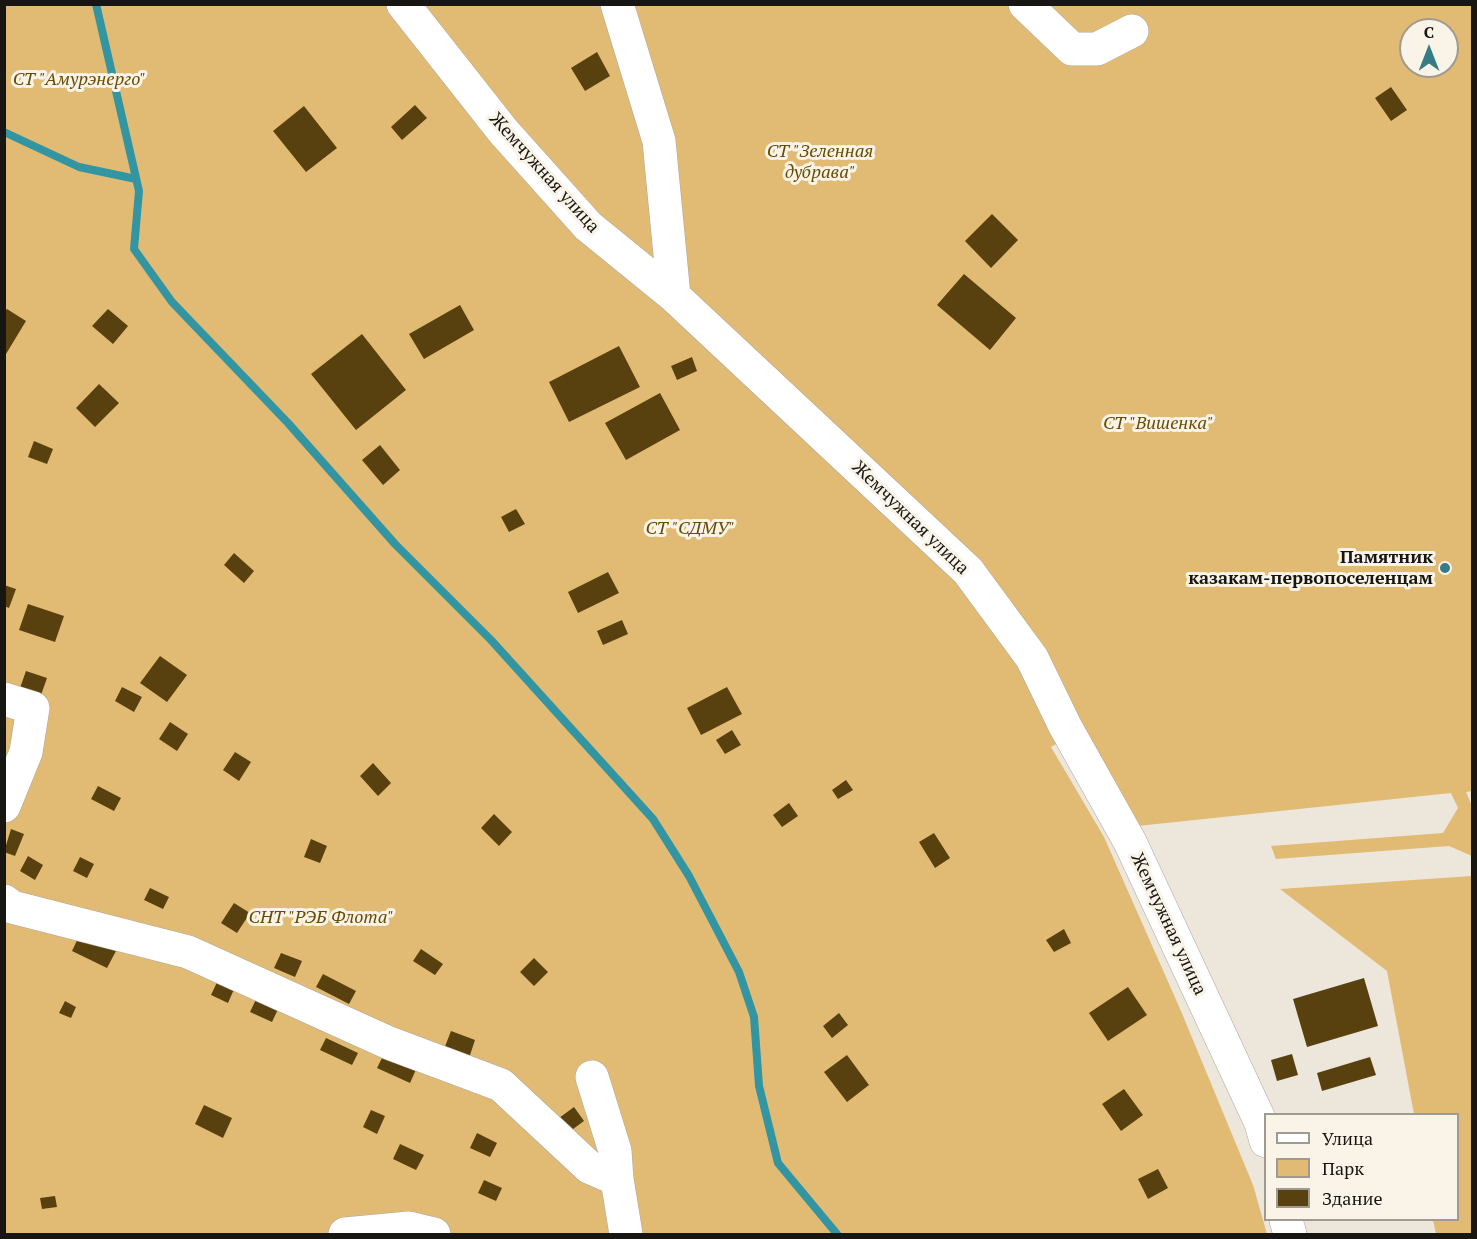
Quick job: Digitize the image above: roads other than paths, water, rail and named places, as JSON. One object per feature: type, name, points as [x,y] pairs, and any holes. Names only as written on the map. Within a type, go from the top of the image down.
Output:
[{"type":"street","name":"Жемчужная улица","points":[[403,4],[503,131],[588,226],[674,296],[968,571],[1032,658],[1065,726],[1130,842],[1264,1134]]},
{"type":"street","points":[[617,4],[659,141],[674,296]]},
{"type":"street","points":[[1025,4],[1072,49],[1097,49],[1131,31]]},
{"type":"street","points":[[4,699],[33,708],[26,752],[4,806]]},
{"type":"street","points":[[4,901],[12,907],[188,952],[389,1043],[501,1085],[589,1167],[617,1179]]},
{"type":"street","points":[[592,1077],[615,1151],[626,1234]]},
{"type":"street","points":[[345,1234],[409,1228],[435,1234]]},
{"type":"waterway","points":[[96,4],[139,191],[134,249],[172,302],[288,423],[395,544],[491,640],[653,819],[689,876],[739,972],[754,1017],[759,1086],[778,1163],[837,1234]]},
{"type":"waterway","points":[[4,132],[79,167],[136,179]]},
{"type":"place","name":"Памятник казакам-первопоселенцам","points":[[1445,568]]},
{"type":"park label","name":"СТ \"Амурэнерго\"","points":[[79,80]]},
{"type":"park label","name":"СТ \"Зеленная дубрава\"","points":[[820,162]]},
{"type":"park label","name":"СТ \"Вишенка\"","points":[[1158,424]]},
{"type":"park label","name":"СТ \"СДМУ\"","points":[[690,529]]},
{"type":"park label","name":"СНТ \"РЭБ Флота\"","points":[[321,918]]}]
